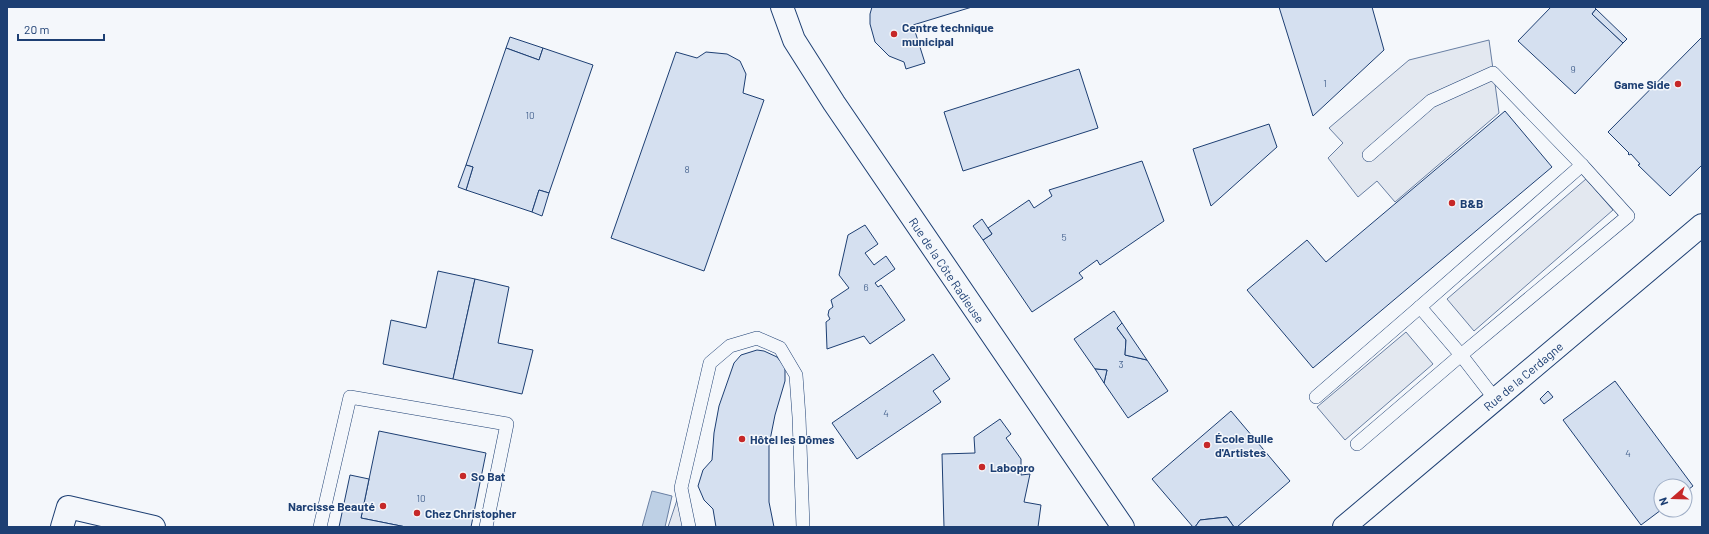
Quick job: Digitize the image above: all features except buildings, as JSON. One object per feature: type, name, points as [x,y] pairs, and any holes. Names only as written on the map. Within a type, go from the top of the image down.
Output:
[{"type":"street","name":"Rue de la Côte Radieuse","points":[[782,7],[794,40],[834,103],[1123,527]]},
{"type":"street","name":"Rue de la Cerdagne","points":[[1344,527],[1702,225]]},
{"type":"street","points":[[62,527],[68,507],[154,527]]},
{"type":"lane","points":[[1357,444],[1628,216],[1582,165],[1493,73],[1431,101],[1369,155]]},
{"type":"lane","points":[[1316,396],[1582,165]]},
{"type":"lane","points":[[1420,307],[1461,355],[1495,399]]},
{"type":"lane","points":[[690,527],[681,488],[710,363],[730,346],[757,338],[780,348],[796,375],[803,527]]},
{"type":"lane","points":[[320,527],[350,397],[507,424],[486,527]]},
{"type":"shaded area","points":[[1489,40],[1499,113],[1395,202],[1377,181],[1358,197],[1328,158],[1343,143],[1329,128],[1409,60]]},
{"type":"shaded area","points":[[1586,179],[1613,210],[1474,331],[1447,299]]},
{"type":"shaded area","points":[[1406,332],[1433,364],[1345,440],[1317,407]]},
{"type":"shaded area","points":[[681,488],[689,527],[668,527]]},
{"type":"water","points":[[652,491],[672,496],[665,527],[642,527]]},
{"type":"place","name":"Centre technique municipal","points":[[894,34]]},
{"type":"place","name":"Game Side","points":[[1678,84]]},
{"type":"place","name":"B&B","points":[[1452,203]]},
{"type":"place","name":"Hôtel les Dômes","points":[[742,439]]},
{"type":"place","name":"École Bulle d'Artistes","points":[[1207,445]]},
{"type":"place","name":"Labopro","points":[[982,467]]},
{"type":"place","name":"So Bat","points":[[463,476]]},
{"type":"place","name":"Narcisse Beauté","points":[[383,506]]},
{"type":"place","name":"Chez Christopher","points":[[417,513]]}]
